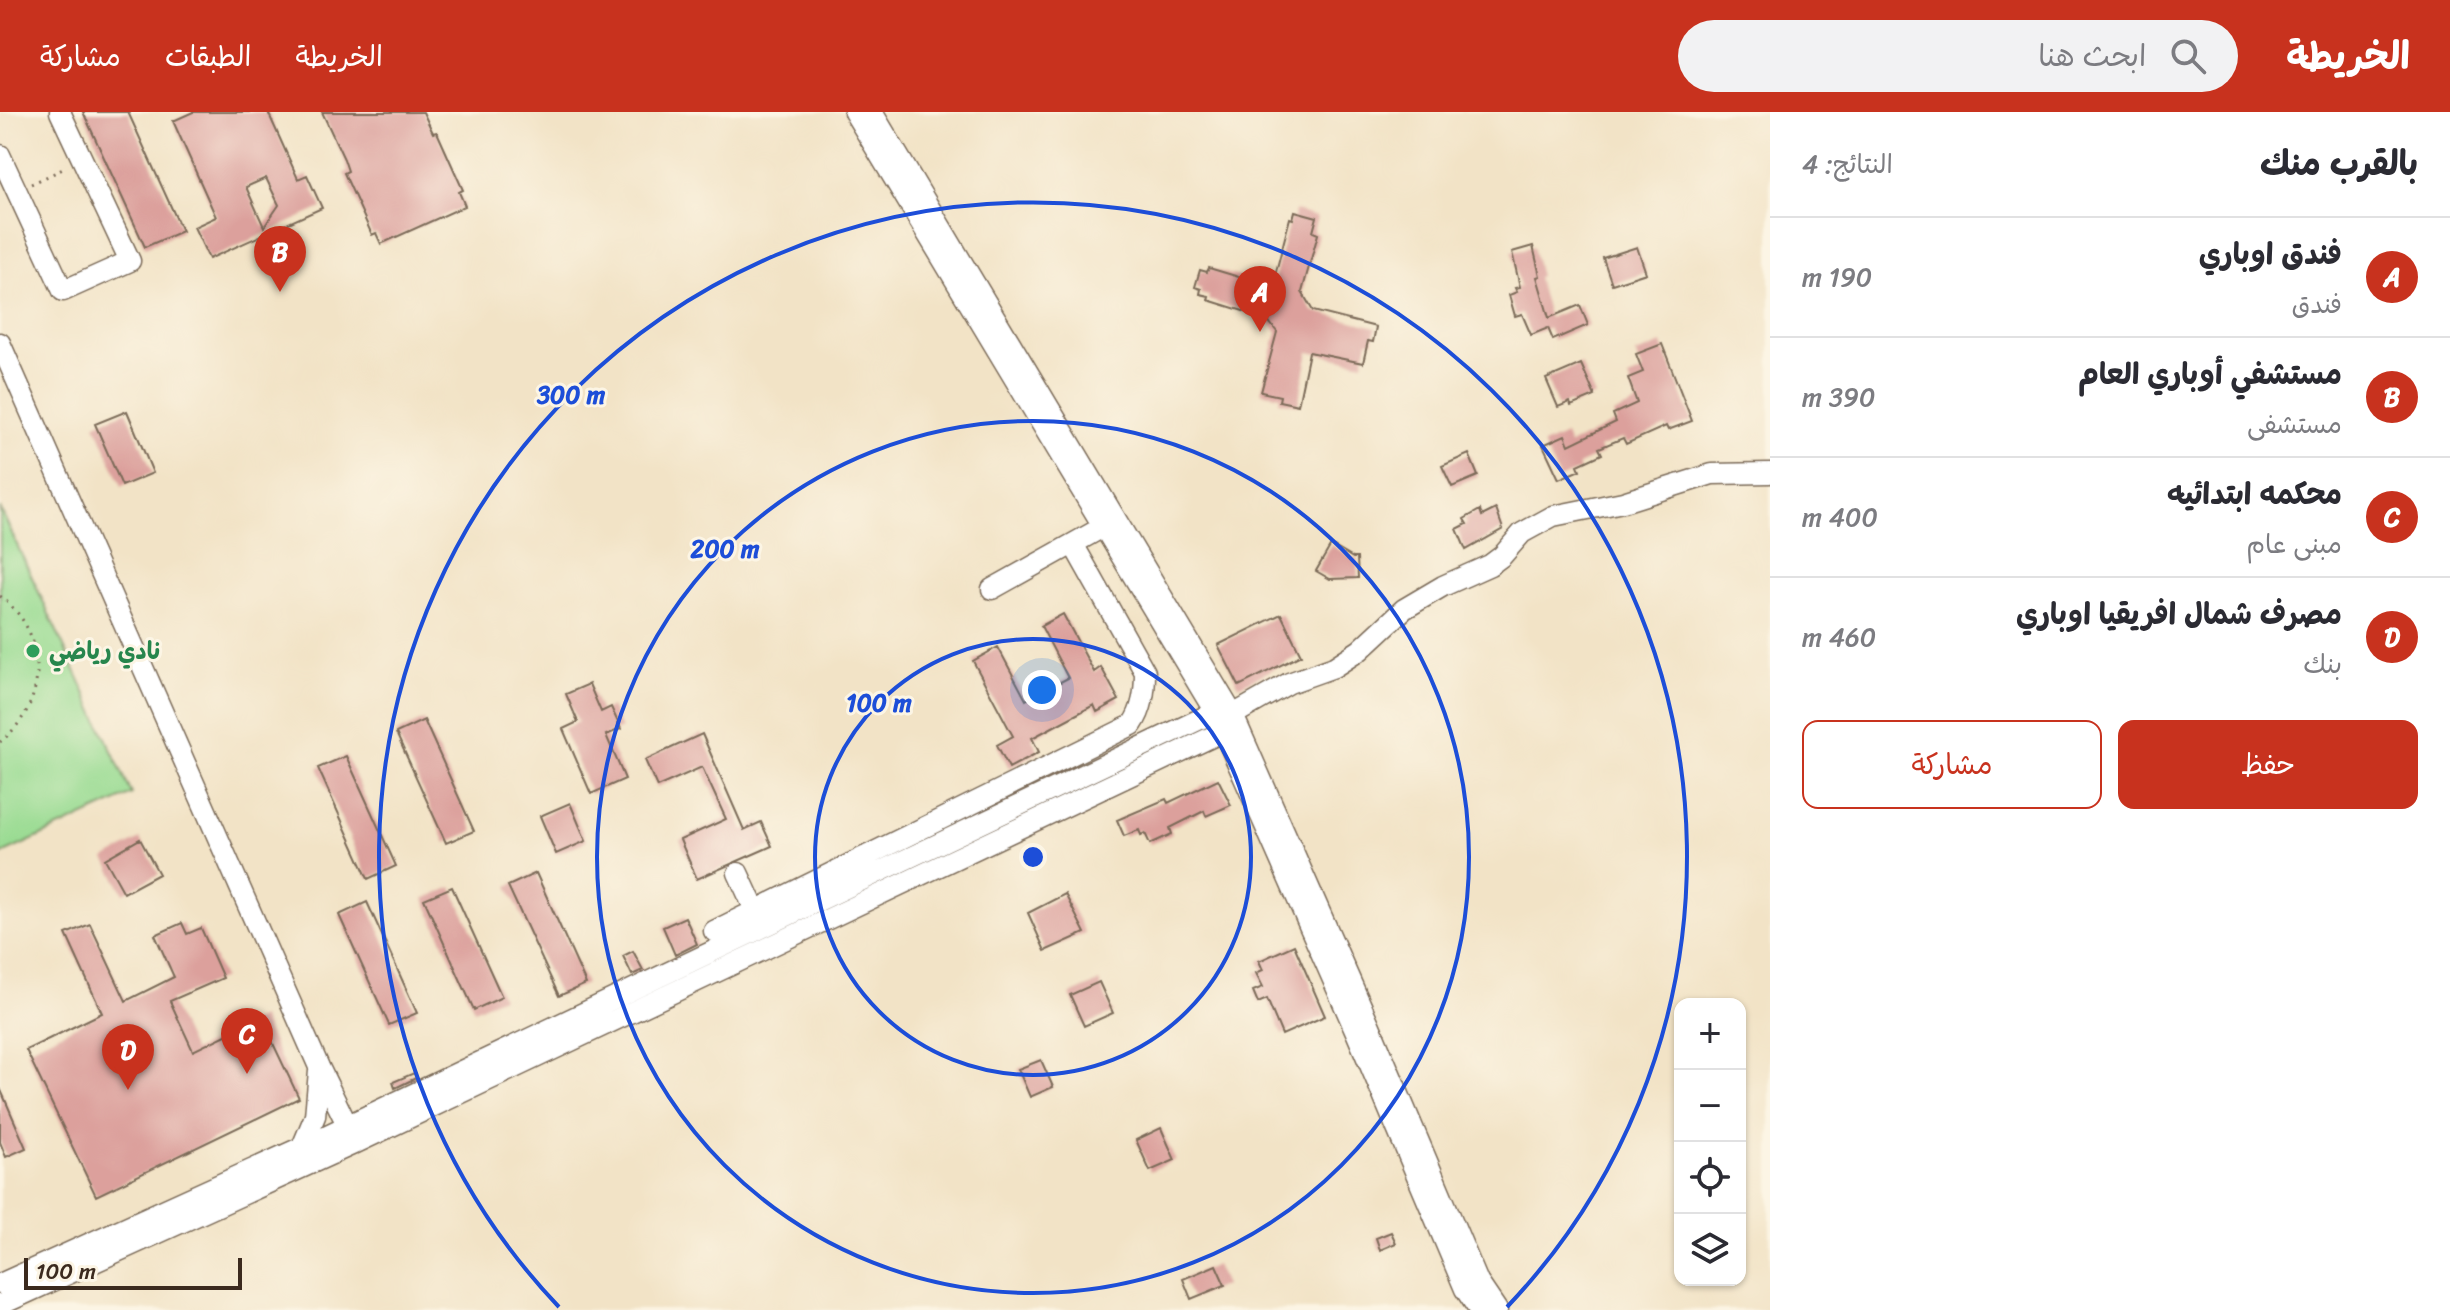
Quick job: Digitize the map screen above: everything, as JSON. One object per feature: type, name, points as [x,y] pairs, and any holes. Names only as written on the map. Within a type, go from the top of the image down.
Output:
[{"type":"street","points":[[0,155],[8,194],[63,291],[130,261],[60,112]]},
{"type":"street","points":[[854,112],[1194,677],[1224,719],[1242,772],[1465,1289],[1479,1310]]},
{"type":"street","points":[[872,112],[1224,719],[1370,1026],[1478,1282],[1497,1310]]},
{"type":"street","points":[[0,343],[351,1134]]},
{"type":"street","points":[[0,1305],[1169,734],[1224,719],[1253,706],[1274,690],[1319,674],[1347,659],[1404,609],[1443,586],[1490,565],[1522,533],[1553,516],[1623,502],[1712,474],[1770,473]]},
{"type":"street","points":[[992,589],[1103,527]]},
{"type":"street","points":[[714,931],[1132,725],[1139,714],[1145,672],[1073,544]]},
{"type":"street","points":[[1169,734],[1183,720],[1195,700],[1194,677]]},
{"type":"street","points":[[0,1284],[302,1147],[351,1134],[1182,751],[1224,719]]},
{"type":"street","points":[[1182,751],[1206,749],[1217,752],[1242,772]]},
{"type":"street","points":[[738,873],[755,910]]},
{"type":"street","points":[[302,1147],[316,1108],[319,1067]]},
{"type":"path","points":[[8,194],[83,160]]},
{"type":"path","points":[[0,596],[22,617],[31,634],[39,670],[31,706],[21,722],[0,742]]},
{"type":"green space","name":"نادي رياضي","points":[[0,508],[132,794],[0,855]]},
{"type":"building","points":[[83,112],[128,112],[182,231],[145,247]]},
{"type":"building","points":[[193,112],[268,112],[298,179],[307,175],[322,208],[209,259],[194,227],[216,217],[173,121]],"holes":[[[266,178],[279,205],[264,227],[246,187]]]},
{"type":"building","points":[[322,112],[423,112],[433,133],[437,132],[463,190],[459,192],[465,206],[381,244],[376,233],[372,235],[344,173],[348,171],[344,159]]},
{"type":"building","points":[[1295,211],[1317,217],[1313,232],[1318,234],[1302,292],[1313,311],[1376,327],[1373,342],[1368,341],[1363,363],[1309,352],[1298,405],[1279,401],[1280,396],[1261,392],[1277,332],[1266,318],[1208,300],[1209,296],[1200,294],[1201,289],[1195,287],[1200,270],[1207,272],[1209,268],[1272,287],[1290,218],[1293,219]]},
{"type":"building","points":[[1533,246],[1540,276],[1537,277],[1549,318],[1580,305],[1588,325],[1553,340],[1548,328],[1531,335],[1522,314],[1515,316],[1509,295],[1520,287],[1512,252]]},
{"type":"building","points":[[1637,247],[1646,273],[1612,284],[1603,258]]},
{"type":"building","points":[[1662,344],[1692,421],[1668,430],[1666,426],[1626,444],[1623,438],[1599,448],[1602,454],[1578,465],[1580,470],[1559,479],[1543,445],[1565,435],[1569,445],[1616,422],[1613,414],[1637,403],[1628,378],[1643,372],[1636,354]]},
{"type":"building","points":[[1581,364],[1595,396],[1571,406],[1570,402],[1558,407],[1546,379]]},
{"type":"building","points":[[127,411],[153,473],[122,486],[95,424]]},
{"type":"building","points":[[1469,454],[1478,476],[1452,487],[1442,466]]},
{"type":"building","points":[[1496,509],[1503,529],[1466,550],[1457,529],[1467,524],[1464,519],[1480,510],[1482,516]]},
{"type":"building","points":[[1331,545],[1357,558],[1358,578],[1330,579],[1316,571]]},
{"type":"building","points":[[1063,614],[1094,672],[1101,667],[1119,700],[1097,712],[1094,705],[1032,738],[1039,752],[1009,768],[997,745],[1013,736],[973,661],[998,647],[1026,700],[1068,678],[1041,626]]},
{"type":"building","points":[[1281,614],[1301,655],[1239,686],[1218,645]]},
{"type":"building","points":[[589,684],[601,712],[611,707],[621,729],[606,735],[625,779],[591,794],[563,729],[578,722],[566,694]]},
{"type":"building","points":[[424,720],[474,831],[446,843],[396,733]]},
{"type":"building","points":[[702,734],[744,830],[761,822],[772,846],[697,879],[680,840],[726,819],[702,767],[657,787],[645,760]]},
{"type":"building","points":[[346,756],[396,866],[368,879],[318,768]]},
{"type":"building","points":[[1218,779],[1231,805],[1206,816],[1204,811],[1170,828],[1172,834],[1150,844],[1145,833],[1141,835],[1139,830],[1124,836],[1117,820],[1166,799],[1168,803]]},
{"type":"building","points":[[570,803],[586,841],[556,854],[540,816]]},
{"type":"building","points":[[140,839],[159,874],[124,893],[105,859]]},
{"type":"building","points":[[536,873],[586,984],[559,996],[508,886]]},
{"type":"building","points":[[452,887],[502,997],[474,1010],[424,899]]},
{"type":"building","points":[[1065,894],[1085,933],[1045,951],[1028,913]]},
{"type":"building","points":[[367,902],[417,1013],[389,1025],[339,915]]},
{"type":"building","points":[[685,917],[697,944],[675,955],[663,927]]},
{"type":"building","points":[[182,923],[187,934],[201,928],[223,978],[170,1001],[193,1051],[261,1018],[299,1098],[96,1196],[26,1050],[102,1013],[66,934],[90,924],[126,1001],[174,977],[155,935]]},
{"type":"building","points":[[1294,945],[1325,1016],[1282,1035],[1267,999],[1258,1003],[1253,991],[1263,987],[1256,973],[1263,970],[1259,961]]},
{"type":"building","points":[[633,951],[643,970],[632,975],[623,956]]},
{"type":"building","points":[[1099,982],[1113,1013],[1084,1026],[1070,995]]},
{"type":"building","points":[[1041,1060],[1053,1087],[1030,1097],[1018,1069]]},
{"type":"building","points":[[414,1073],[416,1078],[395,1088],[393,1082]]},
{"type":"building","points":[[0,1088],[26,1148],[6,1157],[0,1142]]},
{"type":"building","points":[[1161,1128],[1175,1160],[1150,1171],[1136,1140]]},
{"type":"building","points":[[1391,1232],[1396,1243],[1380,1250],[1376,1238]]},
{"type":"building","points":[[1216,1265],[1225,1285],[1191,1299],[1183,1279]]},
{"type":"place","name":"مستشفي أوباري العام","points":[[280,292]]},
{"type":"place","name":"فندق اوباري","points":[[1260,332]]},
{"type":"place","name":"نادي رياضي","points":[[33,651]]},
{"type":"place","name":"محكمه ابتدائيه","points":[[247,1074]]},
{"type":"place","name":"مصرف شمال افريقيا اوباري","points":[[128,1090]]}]
